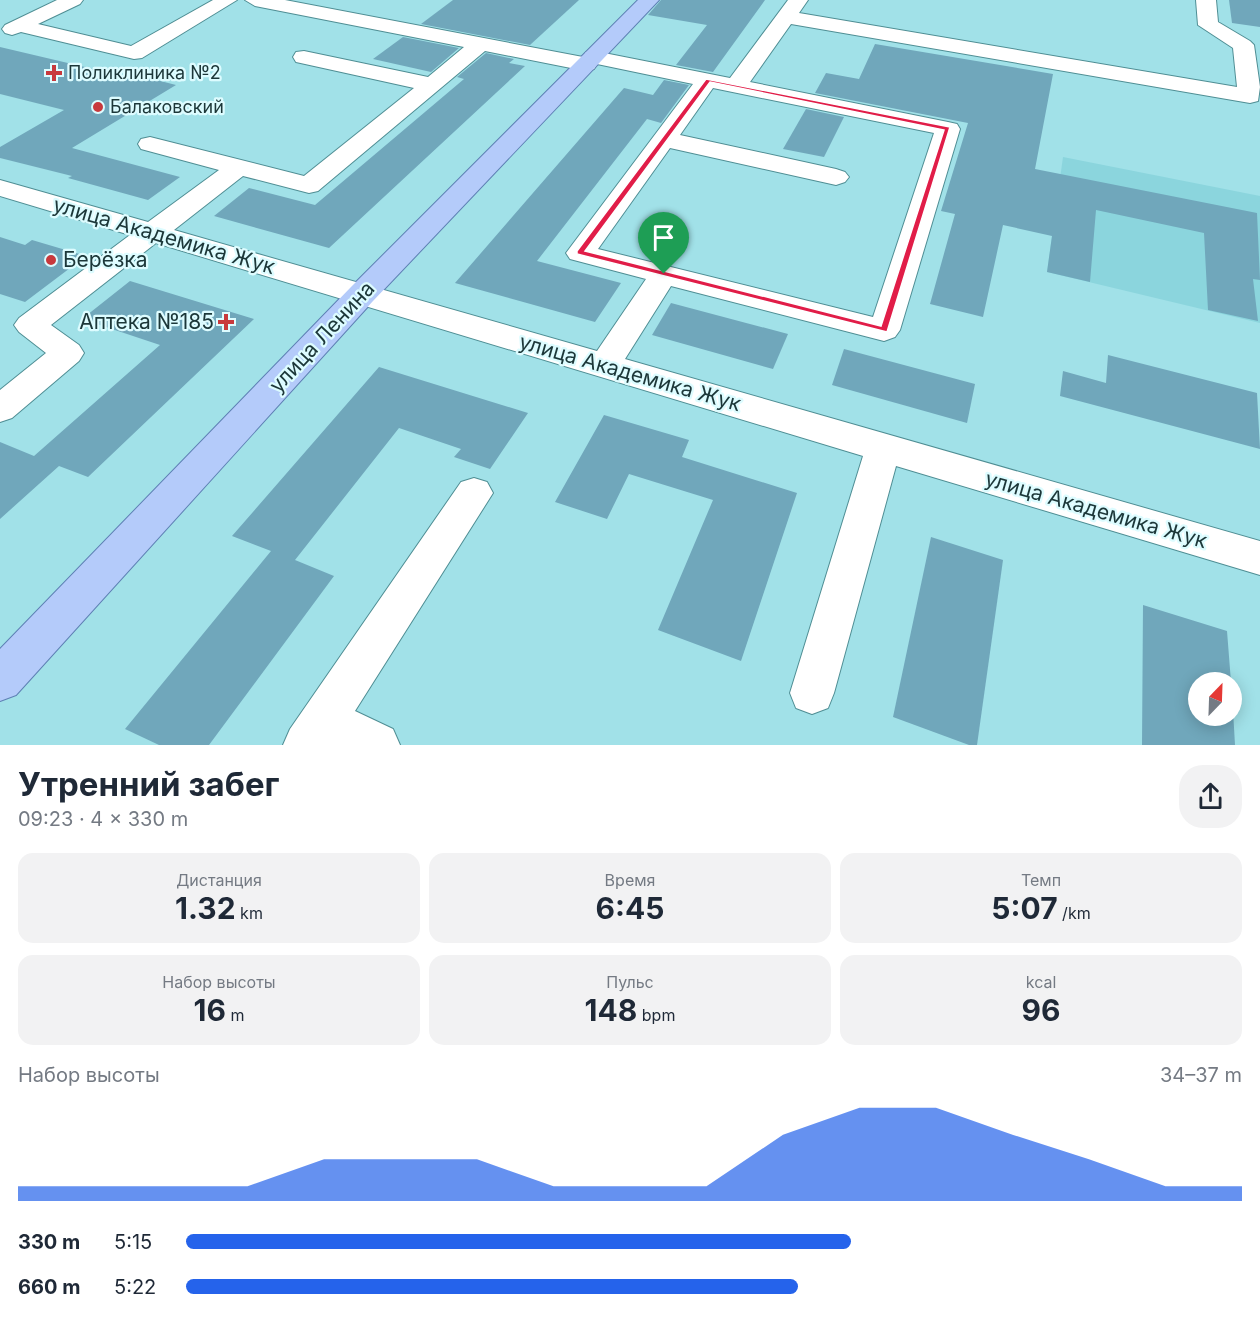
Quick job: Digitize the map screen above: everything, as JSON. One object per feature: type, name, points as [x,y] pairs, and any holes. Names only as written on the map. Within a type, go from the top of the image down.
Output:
[{"type":"main road","name":"улица Ленина","points":[[0,680],[362,294],[649,0]]},
{"type":"street","points":[[0,35],[73,0]]},
{"type":"street","points":[[20,26],[134,53],[227,0]]},
{"type":"street","points":[[255,0],[481,44],[708,80],[948,129],[884,330],[580,253],[708,80]]},
{"type":"street","points":[[736,86],[792,8],[1250,96],[1243,45],[1208,25],[1206,0]]},
{"type":"street","points":[[150,144],[309,185],[481,44]]},
{"type":"street","points":[[303,57],[432,85]]},
{"type":"street","points":[[664,139],[836,177]]},
{"type":"street","points":[[0,409],[68,353],[30,325],[239,167]]},
{"type":"street","name":"улица Академика Жук","points":[[0,188],[1260,558]]},
{"type":"street","points":[[604,365],[664,274]]},
{"type":"street","points":[[812,693],[883,447]]},
{"type":"street","points":[[377,745],[314,732],[474,493]]},
{"type":"shaded area","points":[[1063,157],[1260,196],[1260,323],[1047,272]]},
{"type":"building","points":[[453,0],[579,0],[530,45],[421,24]]},
{"type":"building","points":[[661,0],[765,0],[713,72],[676,65],[707,25],[648,15]]},
{"type":"building","points":[[1229,0],[1260,0],[1260,27],[1232,23]]},
{"type":"building","points":[[403,37],[459,48],[431,72],[373,59]]},
{"type":"building","points":[[875,44],[1053,74],[1035,169],[1257,213],[1260,280],[1253,279],[1258,321],[1208,310],[1204,233],[1096,210],[1090,282],[1047,272],[1052,236],[1003,225],[983,317],[930,304],[955,214],[941,211],[968,123],[815,93],[826,73],[859,79]]},
{"type":"building","points":[[0,47],[123,76],[129,73],[176,85],[72,148],[180,177],[148,200],[68,178],[72,176],[0,158],[0,147],[64,110],[0,94]]},
{"type":"building","points":[[486,53],[514,59],[509,63],[525,66],[329,248],[214,216],[249,188],[315,205],[464,79],[457,77]]},
{"type":"building","points":[[664,80],[689,85],[661,123],[647,119],[537,261],[621,283],[595,322],[455,283],[624,88],[653,95]]},
{"type":"building","points":[[806,109],[844,117],[824,157],[783,149]]},
{"type":"building","points":[[0,237],[25,245],[32,240],[86,256],[25,302],[0,294]]},
{"type":"building","points":[[130,281],[254,319],[88,477],[59,466],[0,519],[0,442],[34,456],[160,345],[82,319]]},
{"type":"building","points":[[671,303],[788,334],[773,369],[652,335]]},
{"type":"building","points":[[844,349],[975,384],[967,423],[832,385]]},
{"type":"building","points":[[1108,355],[1257,393],[1260,449],[1060,396],[1063,371],[1106,383]]},
{"type":"building","points":[[379,367],[528,413],[490,469],[454,457],[461,449],[399,428],[295,560],[334,576],[209,745],[159,745],[125,729],[271,551],[232,536]]},
{"type":"building","points":[[604,415],[689,440],[682,457],[797,493],[741,661],[658,630],[713,500],[629,474],[607,519],[555,502]]},
{"type":"building","points":[[931,537],[1003,560],[977,745],[969,745],[893,717]]},
{"type":"building","points":[[1143,605],[1227,631],[1230,672],[1188,672],[1188,726],[1234,726],[1235,745],[1142,745]]},
{"type":"place","name":"Поликлиника №2","points":[[54,73]]},
{"type":"place","name":"Балаковский","points":[[98,107]]},
{"type":"place","name":"Берёзка","points":[[51,260]]},
{"type":"place","name":"Аптека №185","points":[[226,322]]},
{"type":"route","points":[[708,80],[948,129],[884,330],[664,274],[580,253],[708,80]]}]
